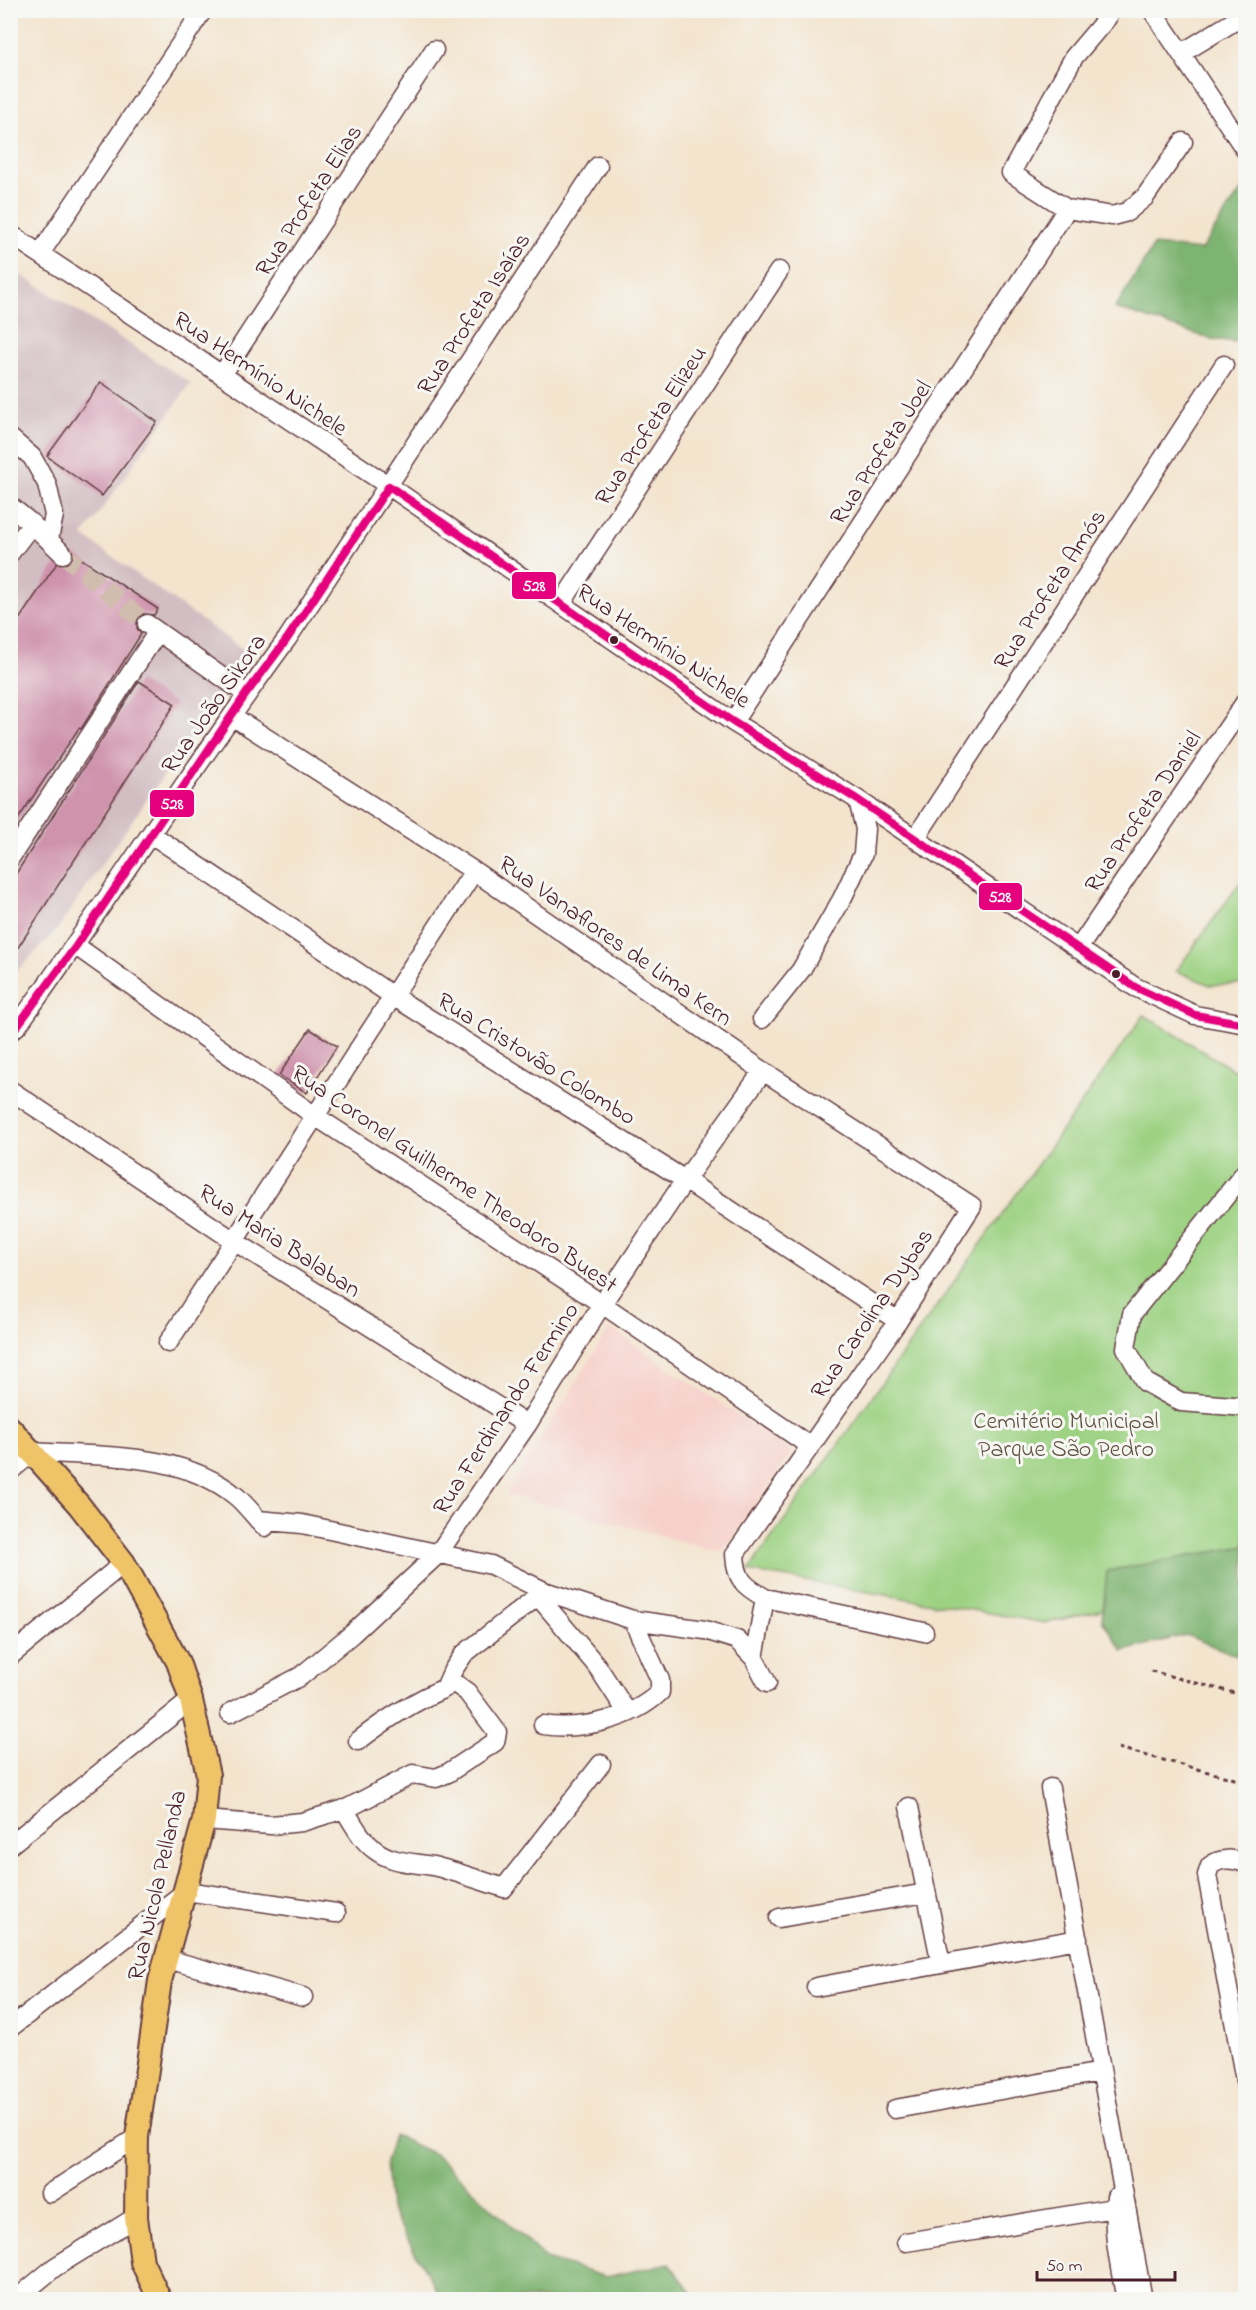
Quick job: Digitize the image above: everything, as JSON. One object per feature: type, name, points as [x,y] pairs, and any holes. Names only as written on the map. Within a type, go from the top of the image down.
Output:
[{"type":"main road","name":"Rua Nicola Pellanda","points":[[10,1428],[79,1505],[124,1563],[178,1662],[191,1700],[208,1774],[204,1820],[160,1981],[137,2137],[136,2217],[142,2262],[160,2300]]},
{"type":"street","points":[[40,254],[203,10]]},
{"type":"street","points":[[1152,10],[1245,151]]},
{"type":"street","points":[[1182,53],[1245,14]]},
{"type":"street","points":[[1107,18],[1074,57],[1011,172],[1067,209],[1112,216],[1127,212],[1145,197],[1183,142]]},
{"type":"street","name":"Rua Profeta Elias","points":[[222,375],[434,50]]},
{"type":"street","name":"Rua Profeta Isaías","points":[[389,486],[598,166]]},
{"type":"street","name":"Rua Profeta Joel","points":[[733,722],[1067,209]]},
{"type":"street","name":"Rua Hermínio Nichele","points":[[10,234],[389,486],[733,722],[858,800],[1136,987],[1195,1015],[1245,1024]]},
{"type":"street","name":"Rua Profeta Elizeu","points":[[561,604],[778,272]]},
{"type":"street","name":"Rua Profeta Amós","points":[[915,839],[1224,365]]},
{"type":"street","points":[[10,438],[32,457],[46,484],[54,515],[49,539]]},
{"type":"street","name":"Rua João Sikora","points":[[10,1032],[18,1025],[76,946],[389,486]]},
{"type":"street","points":[[10,506],[63,554]]},
{"type":"street","points":[[10,553],[32,524]]},
{"type":"street","points":[[10,858],[152,629],[246,694]]},
{"type":"street","name":"Rua Profeta Daniel","points":[[1078,949],[1245,701]]},
{"type":"street","name":"Rua Vanaflores de Lima Kern","points":[[232,716],[474,871],[763,1071],[972,1206]]},
{"type":"street","points":[[762,1019],[801,970],[842,899],[863,854],[865,829],[858,800]]},
{"type":"street","name":"Rua Cristovão Colombo","points":[[151,834],[393,996],[685,1180],[898,1321]]},
{"type":"street","points":[[168,1342],[474,871]]},
{"type":"street","name":"Rua Coronel Guilherme Theodoro Buest","points":[[76,946],[315,1116],[602,1304],[810,1446]]},
{"type":"street","name":"Rua Ferdinando Fermino","points":[[230,1713],[301,1676],[352,1634],[437,1555],[527,1425],[602,1304],[685,1180],[763,1071]]},
{"type":"street","name":"Rua Maria Balaban","points":[[10,1090],[234,1241],[527,1425]]},
{"type":"street","points":[[1245,1171],[1132,1314],[1126,1348],[1145,1382],[1181,1402],[1245,1407]]},
{"type":"street","name":"Rua Carolina Dybas","points":[[765,1598],[747,1588],[739,1576],[735,1554],[898,1321],[972,1206]]},
{"type":"street","points":[[10,1471],[33,1452],[149,1460],[182,1468],[212,1480],[229,1491],[264,1526],[302,1524],[491,1565],[541,1594],[633,1620],[715,1634],[736,1640],[754,1658],[767,1683]]},
{"type":"street","points":[[10,1656],[124,1563]]},
{"type":"street","points":[[358,1741],[388,1717],[445,1688],[464,1654],[541,1594]]},
{"type":"street","points":[[541,1594],[597,1666],[627,1712]]},
{"type":"street","points":[[754,1658],[765,1598],[924,1632]]},
{"type":"street","points":[[543,1725],[562,1728],[593,1725],[627,1712],[653,1699],[660,1692],[660,1680],[633,1620]]},
{"type":"street","points":[[204,1820],[271,1825],[302,1822],[344,1809],[413,1774],[436,1778],[448,1773],[495,1742],[497,1732],[467,1692],[449,1679]]},
{"type":"street","points":[[10,1845],[191,1700]]},
{"type":"street","points":[[344,1809],[368,1845],[377,1852],[412,1864],[454,1871],[504,1888],[601,1764]]},
{"type":"street","points":[[1050,1788],[1120,2174],[1118,2256],[1126,2300]]},
{"type":"street","points":[[909,1807],[941,1964]]},
{"type":"street","points":[[1244,2073],[1207,1875],[1210,1866],[1218,1860],[1245,1863]]},
{"type":"street","points":[[10,2028],[186,1891],[336,1913]]},
{"type":"street","points":[[779,1918],[926,1893]]},
{"type":"street","points":[[816,1987],[1078,1939]]},
{"type":"street","points":[[167,1959],[303,1997]]},
{"type":"street","points":[[895,2109],[1101,2072]]},
{"type":"street","points":[[50,2193],[137,2137]]},
{"type":"street","points":[[906,2242],[1120,2207]]},
{"type":"street","points":[[1120,2207],[1143,2300]]},
{"type":"street","points":[[15,2300],[55,2267],[136,2217]]},
{"type":"path","points":[[1151,1671],[1245,1696]]},
{"type":"path","points":[[1118,1748],[1245,1782]]},
{"type":"shaded area","points":[[21,275],[191,383],[83,536],[248,653],[56,931],[11,977],[10,289]]},
{"type":"shaded area","points":[[610,1328],[792,1452],[722,1552],[506,1494]]},
{"type":"green space","points":[[1245,186],[1245,343],[1211,339],[1115,308],[1154,245],[1201,250]]},
{"type":"green space","points":[[1245,876],[1245,984],[1210,985],[1176,971]]},
{"type":"green space","name":"Cemitério Municipal Parque São Pedro","points":[[1144,1015],[1245,1077],[1245,1576],[1046,1623],[748,1571]]},
{"type":"green space","points":[[1245,1546],[1245,1659],[1186,1635],[1123,1651],[1102,1620],[1107,1571]]},
{"type":"green space","points":[[394,2135],[436,2155],[546,2259],[606,2277],[669,2263],[697,2299],[442,2299],[390,2209],[386,2162]]},
{"type":"building","points":[[101,382],[157,422],[102,496],[47,456]]},
{"type":"building","points":[[74,554],[158,609],[154,615],[143,614],[138,618],[137,628],[141,634],[81,729],[79,728],[10,831],[10,633],[57,563],[67,565]]},
{"type":"building","points":[[139,681],[175,704],[10,960],[10,883]]},
{"type":"building","points":[[310,1029],[337,1046],[307,1093],[279,1075]]},
{"type":"tunnel","points":[[63,554],[147,624]]},
{"type":"transit line","name":"528","points":[[10,1032],[18,1025],[76,946],[389,486],[733,722],[858,800],[1135,987],[1195,1015],[1246,1024]]}]
